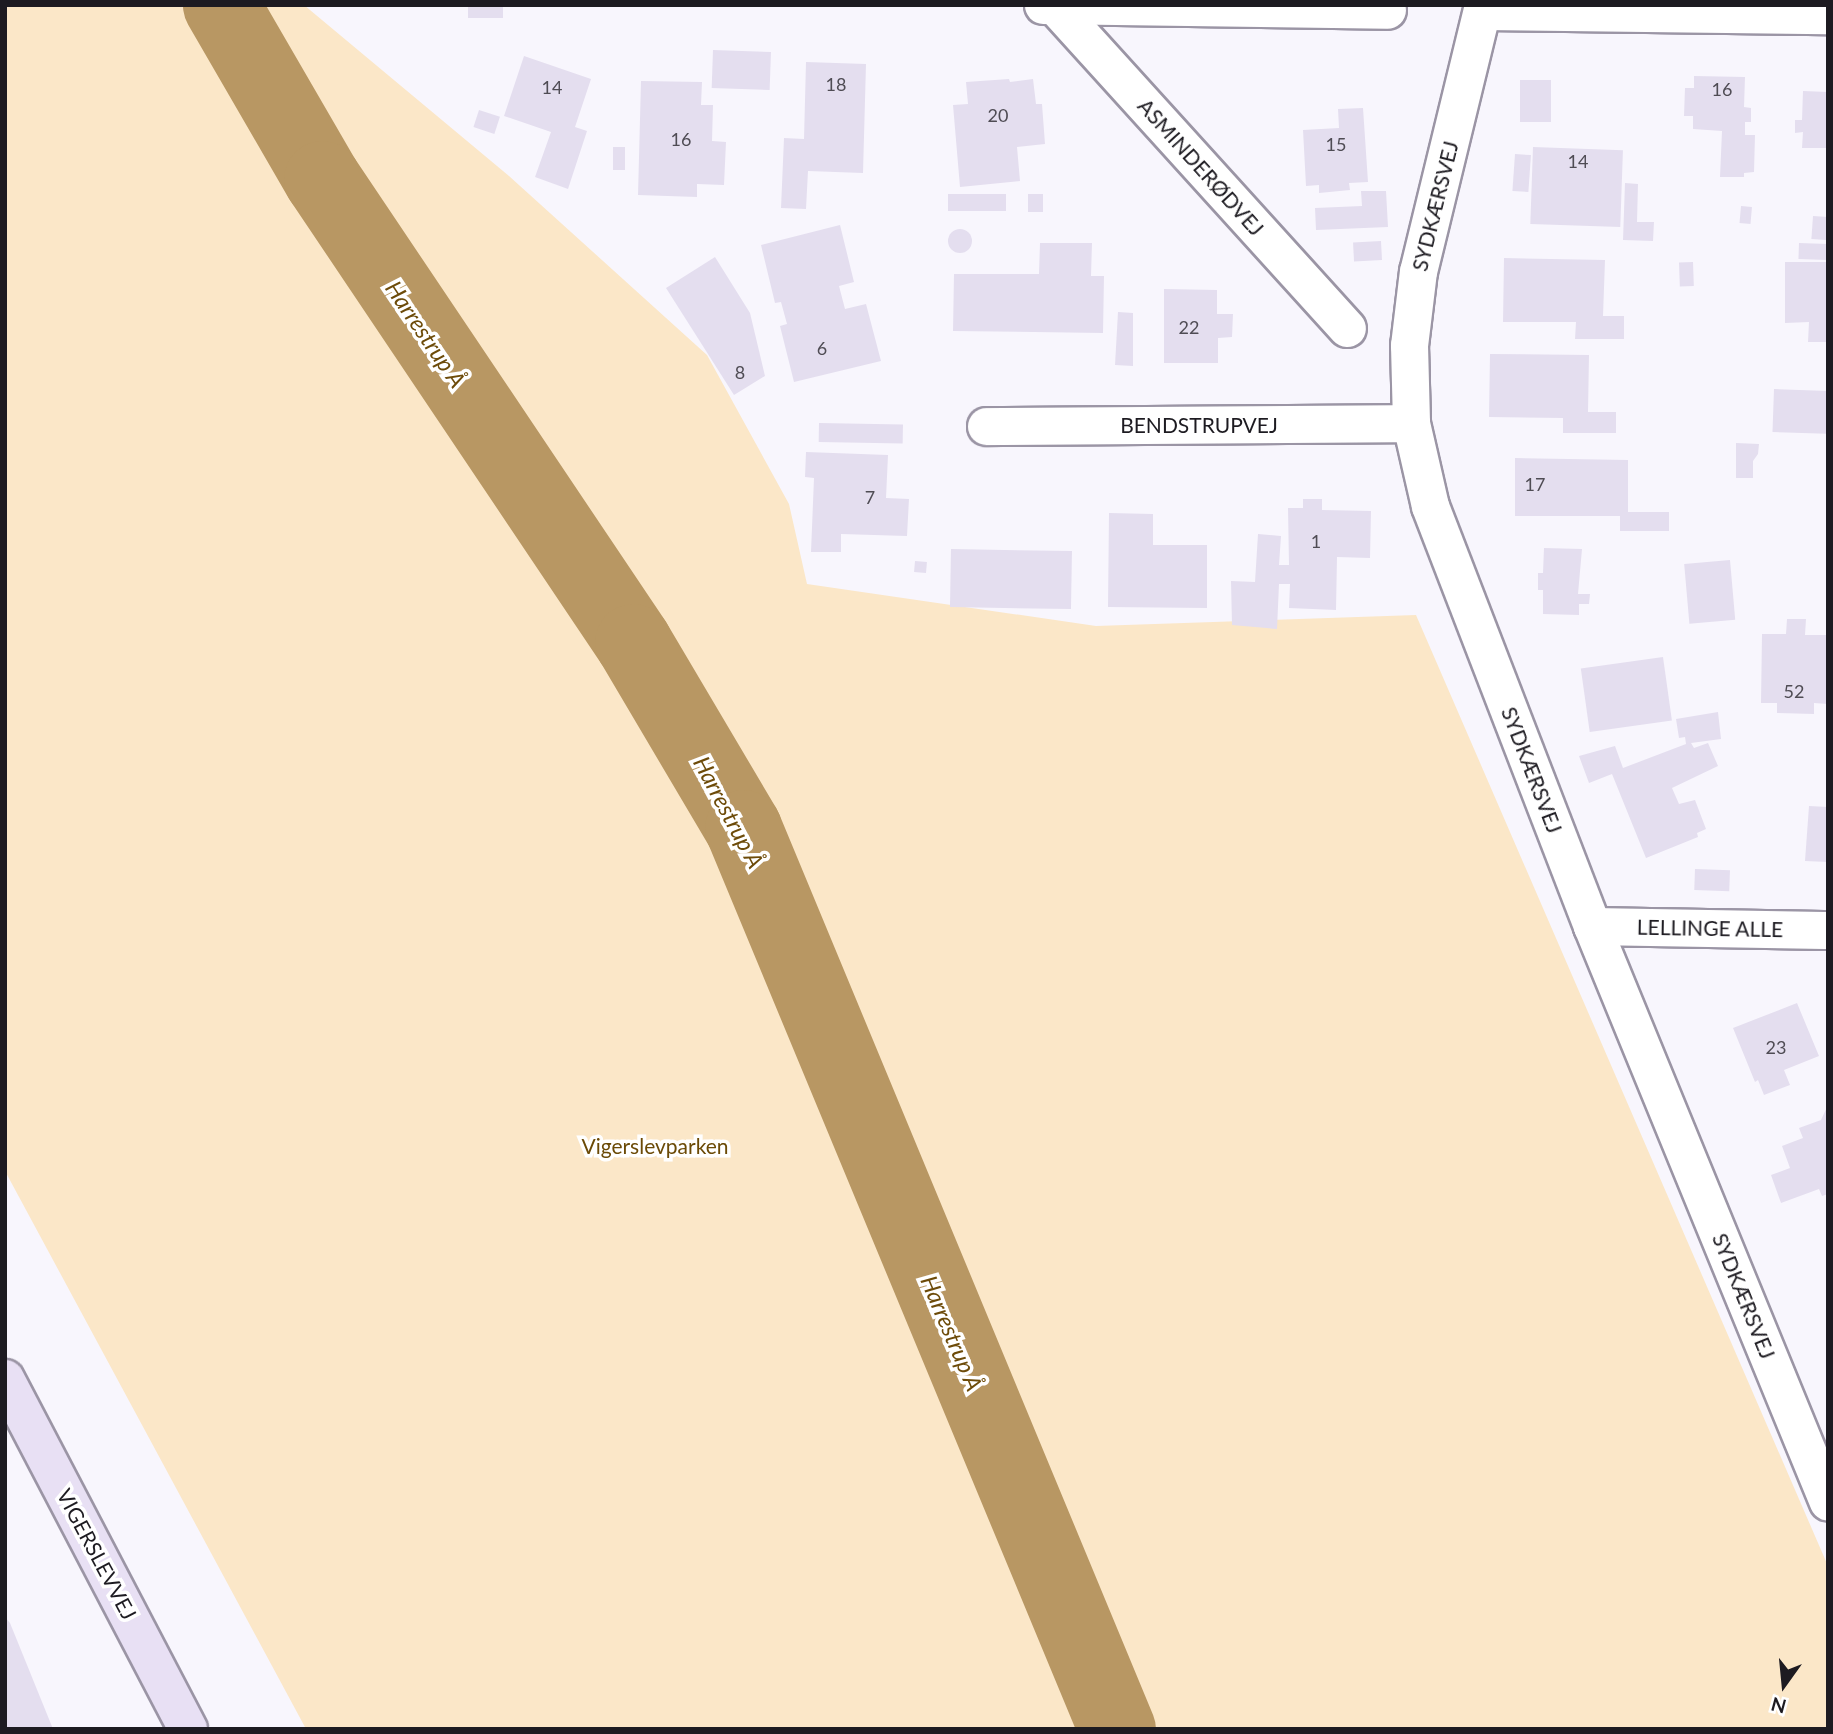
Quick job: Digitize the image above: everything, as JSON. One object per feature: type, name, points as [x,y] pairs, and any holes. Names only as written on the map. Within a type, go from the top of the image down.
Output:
[{"type":"street","points":[[1043,5],[1388,10]]},
{"type":"street","name":"ASMINDERØDVEJ","points":[[1054,5],[1347,328]]},
{"type":"street","points":[[1483,8],[1828,15]]},
{"type":"street","name":"SYDKÆRSVEJ","points":[[1483,8],[1418,271],[1409,345],[1411,423],[1430,506],[1592,926],[1828,1502]]},
{"type":"street","name":"BENDSTRUPVEJ","points":[[986,426],[1411,423]]},
{"type":"street","name":"LELLINGE ALLE","points":[[1592,926],[1828,930]]},
{"type":"street","name":"VIGERSLEVVEJ","points":[[5,1379],[188,1729]]},
{"type":"green space","name":"Vigerslevparken","points":[[5,5],[304,5],[509,176],[707,355],[789,504],[807,584],[1096,626],[1416,615],[1828,1566],[1828,1729],[306,1729],[5,1171]]},
{"type":"building","points":[[468,5],[503,5],[503,18],[468,18]]},
{"type":"building","points":[[713,50],[771,52],[770,90],[712,88]]},
{"type":"building","points":[[524,56],[591,79],[575,127],[587,131],[568,189],[535,177],[551,132],[504,116]]},
{"type":"building","points":[[806,62],[866,64],[863,173],[808,171],[806,209],[781,208],[784,138],[804,139]]},
{"type":"building","points":[[1694,76],[1745,77],[1744,107],[1751,108],[1751,122],[1745,122],[1745,135],[1755,135],[1754,172],[1744,173],[1744,177],[1720,177],[1722,131],[1693,129],[1693,116],[1684,116],[1685,88],[1694,88]]},
{"type":"building","points":[[1009,79],[1010,82],[1033,79],[1036,104],[1042,104],[1045,144],[1017,147],[1020,181],[960,187],[953,105],[968,104],[966,82]]},
{"type":"building","points":[[1520,80],[1551,80],[1551,122],[1520,122]]},
{"type":"building","points":[[641,81],[702,82],[701,105],[713,105],[712,141],[726,142],[724,185],[697,184],[697,197],[638,195]]},
{"type":"building","points":[[1803,91],[1828,92],[1828,148],[1802,148],[1803,132],[1795,133],[1795,120],[1802,120]]},
{"type":"building","points":[[1363,108],[1368,182],[1349,183],[1350,190],[1319,193],[1319,185],[1306,186],[1303,130],[1339,128],[1338,109]]},
{"type":"building","points":[[479,110],[500,117],[494,134],[473,127]]},
{"type":"building","points":[[613,147],[625,147],[625,170],[613,170]]},
{"type":"building","points":[[1533,147],[1623,150],[1620,227],[1530,224]]},
{"type":"building","points":[[1515,154],[1531,155],[1528,192],[1512,191]]},
{"type":"building","points":[[1625,183],[1638,184],[1637,222],[1654,222],[1653,241],[1623,240]]},
{"type":"building","points":[[1361,191],[1386,191],[1388,227],[1316,230],[1315,208],[1362,206]]},
{"type":"building","points":[[948,194],[1006,194],[1006,211],[948,211]]},
{"type":"building","points":[[1028,194],[1043,194],[1043,212],[1028,212]]},
{"type":"building","points":[[1741,206],[1752,207],[1750,224],[1740,223]]},
{"type":"building","points":[[1813,216],[1828,217],[1826,240],[1811,239]]},
{"type":"building","points":[[840,225],[854,282],[839,286],[845,309],[866,304],[881,361],[794,382],[780,326],[787,324],[781,302],[775,303],[761,245]]},
{"type":"building","points":[[960,229],[969,232],[972,241],[969,250],[960,253],[951,250],[948,241],[951,232]]},
{"type":"building","points":[[1381,241],[1382,260],[1354,261],[1353,242]]},
{"type":"building","points":[[1040,243],[1092,243],[1091,276],[1104,276],[1103,333],[953,331],[954,274],[1039,274]]},
{"type":"building","points":[[1799,243],[1828,244],[1827,260],[1798,259]]},
{"type":"building","points":[[715,257],[750,313],[765,376],[734,395],[666,288]]},
{"type":"building","points":[[1504,258],[1605,260],[1603,316],[1624,316],[1624,339],[1575,339],[1576,322],[1503,322]]},
{"type":"building","points":[[1679,262],[1693,262],[1694,286],[1680,286]]},
{"type":"building","points":[[1785,262],[1828,262],[1828,342],[1808,342],[1809,322],[1785,323]]},
{"type":"building","points":[[1164,289],[1217,290],[1217,314],[1233,314],[1232,337],[1218,338],[1218,363],[1164,363]]},
{"type":"building","points":[[1118,312],[1133,313],[1133,366],[1115,365]]},
{"type":"building","points":[[1490,354],[1589,355],[1588,412],[1616,412],[1616,433],[1563,433],[1563,418],[1489,417]]},
{"type":"building","points":[[1774,389],[1828,391],[1826,434],[1772,432]]},
{"type":"building","points":[[819,423],[903,424],[903,443],[819,442]]},
{"type":"building","points":[[1736,443],[1759,444],[1758,454],[1753,461],[1753,478],[1736,478]]},
{"type":"building","points":[[806,452],[888,455],[886,498],[909,499],[907,536],[841,534],[841,552],[811,552],[814,478],[805,477]]},
{"type":"building","points":[[1515,458],[1628,460],[1628,512],[1669,512],[1669,531],[1620,531],[1620,516],[1515,516]]},
{"type":"building","points":[[1303,499],[1322,499],[1322,510],[1371,511],[1370,558],[1337,557],[1336,610],[1289,608],[1290,584],[1279,584],[1277,629],[1232,625],[1231,581],[1255,582],[1258,534],[1281,536],[1279,565],[1289,565],[1288,508],[1303,508]]},
{"type":"building","points":[[1109,513],[1153,514],[1153,545],[1207,545],[1207,608],[1108,607]]},
{"type":"building","points":[[1544,548],[1582,549],[1578,594],[1590,594],[1589,604],[1579,604],[1579,615],[1543,614],[1543,590],[1538,590],[1538,573],[1543,573]]},
{"type":"building","points":[[951,549],[1072,551],[1071,609],[950,607]]},
{"type":"building","points":[[1730,560],[1735,620],[1689,624],[1684,564]]},
{"type":"building","points":[[915,561],[927,562],[926,573],[914,572]]},
{"type":"building","points":[[1787,619],[1806,619],[1805,635],[1828,635],[1828,704],[1814,703],[1814,714],[1777,713],[1777,703],[1761,703],[1762,634],[1786,634]]},
{"type":"building","points":[[1663,657],[1672,720],[1590,732],[1581,669]]},
{"type":"building","points":[[1718,712],[1721,739],[1691,743],[1694,748],[1708,743],[1718,766],[1672,788],[1679,804],[1695,800],[1706,829],[1697,833],[1698,837],[1646,858],[1612,774],[1589,783],[1579,756],[1615,746],[1623,768],[1686,744],[1685,737],[1679,738],[1676,719]]},
{"type":"building","points":[[1809,806],[1828,807],[1828,862],[1805,861]]},
{"type":"building","points":[[1695,869],[1730,870],[1729,891],[1694,890]]},
{"type":"building","points":[[1797,1003],[1819,1056],[1784,1070],[1790,1085],[1764,1095],[1758,1080],[1755,1082],[1733,1028]]},
{"type":"building","points":[[1828,1105],[1828,1194],[1822,1196],[1819,1189],[1781,1203],[1771,1175],[1790,1168],[1782,1146],[1803,1138],[1799,1128],[1821,1120]]},
{"type":"building","points":[[5,1617],[10,1623],[53,1729],[5,1729]]},
{"type":"waterway","name":"Harrestrup Å","points":[[221,5],[322,179],[633,642],[743,828],[1117,1729]]}]
